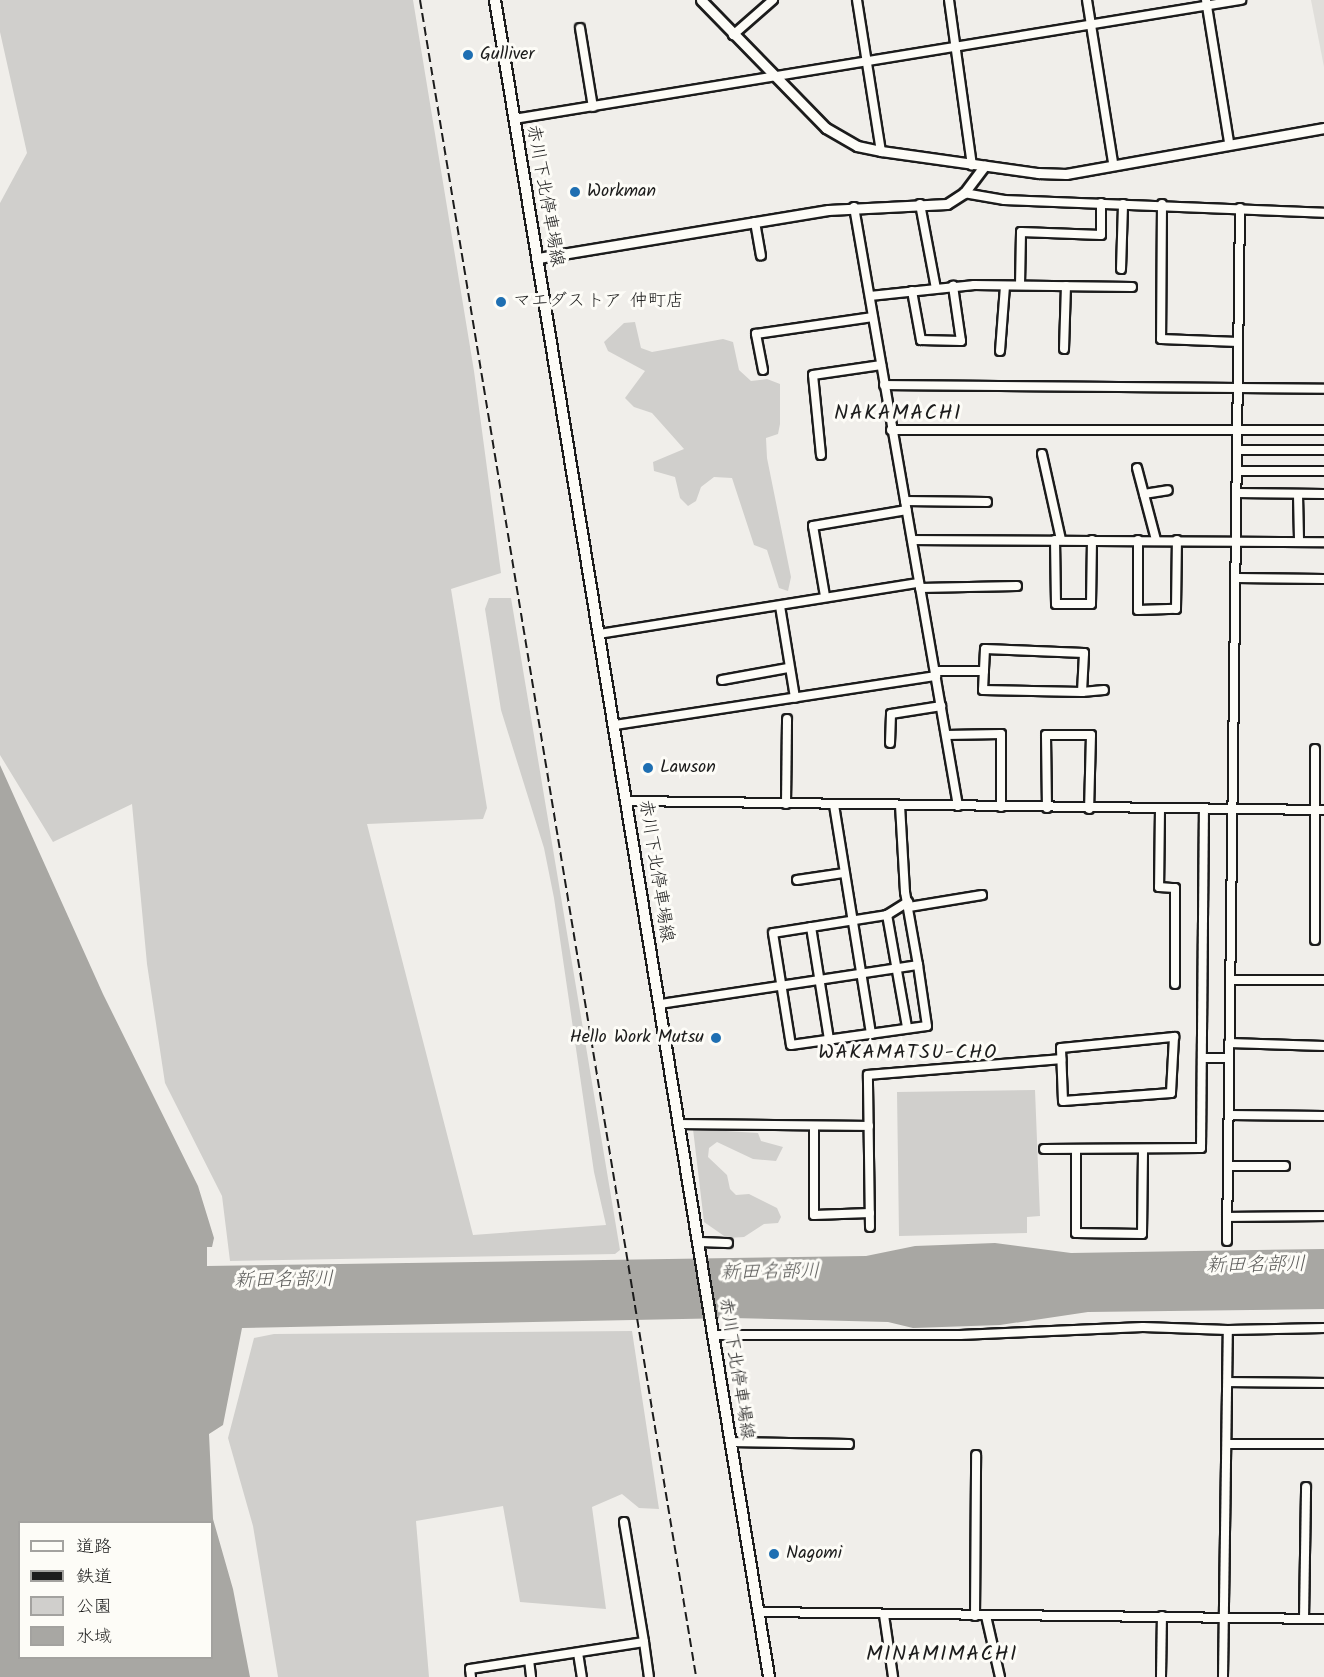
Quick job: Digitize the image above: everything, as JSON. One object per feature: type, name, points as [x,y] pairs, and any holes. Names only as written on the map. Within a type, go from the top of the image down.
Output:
[{"type":"main road","name":"赤川下北停車場線","points":[[495,0],[769,1677]]},
{"type":"street","points":[[701,0],[833,134],[857,146],[972,165],[1066,174],[1229,142],[1324,128]]},
{"type":"street","points":[[733,35],[773,0]]},
{"type":"street","points":[[857,0],[882,151]]},
{"type":"street","points":[[949,0],[958,48],[972,165]]},
{"type":"street","points":[[1087,0],[1113,163]]},
{"type":"street","points":[[514,119],[778,79],[1207,3],[1241,0]]},
{"type":"street","points":[[1207,3],[1229,142]]},
{"type":"street","points":[[580,28],[593,107]]},
{"type":"street","points":[[538,258],[854,207],[947,204],[964,193],[984,166]]},
{"type":"street","points":[[964,193],[1004,200],[1162,204],[1324,213]]},
{"type":"street","points":[[1020,285],[1021,232],[1101,235],[1101,203]]},
{"type":"street","points":[[920,204],[936,289]]},
{"type":"street","points":[[1121,269],[1123,204]]},
{"type":"street","points":[[1162,204],[1161,339],[1238,342]]},
{"type":"street","points":[[854,207],[958,806]]},
{"type":"street","points":[[1227,1241],[1238,540],[1240,208]]},
{"type":"street","points":[[755,222],[761,255]]},
{"type":"street","points":[[870,296],[954,286],[1132,286]]},
{"type":"street","points":[[912,291],[921,340],[961,341],[954,286]]},
{"type":"street","points":[[1000,351],[1005,286]]},
{"type":"street","points":[[1064,349],[1066,286]]},
{"type":"street","points":[[763,370],[756,334],[873,317]]},
{"type":"street","points":[[821,455],[813,375],[881,365]]},
{"type":"street","points":[[884,385],[1238,386],[1324,389]]},
{"type":"street","points":[[891,430],[1324,430]]},
{"type":"street","points":[[1237,450],[1324,450]]},
{"type":"street","points":[[1042,454],[1058,540],[1056,604],[1091,604],[1092,540]]},
{"type":"street","points":[[1137,468],[1156,540]]},
{"type":"street","points":[[1238,471],[1324,471]]},
{"type":"street","points":[[1144,494],[1168,490]]},
{"type":"street","points":[[1237,493],[1324,494]]},
{"type":"street","points":[[1298,495],[1299,540]]},
{"type":"street","points":[[825,596],[813,526],[906,506],[987,502]]},
{"type":"street","points":[[912,540],[1299,540],[1324,542]]},
{"type":"street","points":[[1138,540],[1138,609],[1176,609],[1177,540]]},
{"type":"street","points":[[1237,578],[1324,579]]},
{"type":"street","points":[[599,634],[780,606],[825,596],[919,586],[1017,586]]},
{"type":"street","points":[[780,606],[788,668],[795,698]]},
{"type":"street","points":[[1082,693],[1084,653],[985,649],[983,690],[1082,693],[1104,690]]},
{"type":"street","points":[[722,680],[788,668]]},
{"type":"street","points":[[615,725],[935,674],[984,671]]},
{"type":"street","points":[[890,743],[891,714],[941,706]]},
{"type":"street","points":[[786,804],[787,719]]},
{"type":"street","points":[[946,735],[1001,734],[1000,807]]},
{"type":"street","points":[[1047,808],[1046,735],[1090,735],[1089,809]]},
{"type":"street","points":[[1315,749],[1315,940]]},
{"type":"street","points":[[627,801],[1089,809],[1324,810]]},
{"type":"street","points":[[834,805],[850,920],[871,1034]]},
{"type":"street","points":[[900,805],[909,905],[927,1026],[791,1045],[773,933],[887,915],[909,905],[982,895]]},
{"type":"street","points":[[1160,809],[1159,887],[1175,888],[1175,984]]},
{"type":"street","points":[[1044,1149],[1201,1148],[1204,809]]},
{"type":"street","points":[[797,880],[844,873]]},
{"type":"street","points":[[887,915],[907,1027]]},
{"type":"street","points":[[811,927],[829,1040]]},
{"type":"street","points":[[660,1004],[918,965]]},
{"type":"street","points":[[1232,980],[1324,980]]},
{"type":"street","points":[[1174,1037],[1171,1093],[1062,1101],[1061,1059],[1061,1048],[1174,1037]]},
{"type":"street","points":[[1229,1043],[1324,1046]]},
{"type":"street","points":[[1202,1058],[1229,1059]]},
{"type":"street","points":[[870,1227],[868,1076],[1061,1059]]},
{"type":"street","points":[[1230,1115],[1324,1116]]},
{"type":"street","points":[[680,1124],[869,1126]]},
{"type":"street","points":[[814,1126],[814,1215],[870,1213]]},
{"type":"street","points":[[1076,1150],[1076,1233],[1142,1234],[1143,1149]]},
{"type":"street","points":[[1228,1166],[1285,1166]]},
{"type":"street","points":[[1227,1216],[1324,1216]]},
{"type":"street","points":[[698,1242],[728,1243]]},
{"type":"street","points":[[713,1333],[960,1335],[1143,1327],[1228,1330],[1324,1328]]},
{"type":"street","points":[[1223,1677],[1228,1330]]},
{"type":"street","points":[[1228,1382],[1324,1383]]},
{"type":"street","points":[[730,1442],[849,1444]]},
{"type":"street","points":[[1227,1444],[1324,1444]]},
{"type":"street","points":[[975,1616],[976,1455]]},
{"type":"street","points":[[1304,1619],[1306,1487]]},
{"type":"street","points":[[624,1522],[650,1677]]},
{"type":"street","points":[[759,1612],[1324,1619]]},
{"type":"street","points":[[884,1615],[893,1677]]},
{"type":"street","points":[[986,1616],[1000,1677]]},
{"type":"street","points":[[1161,1677],[1162,1616]]},
{"type":"street","points":[[471,1677],[470,1669],[644,1642]]},
{"type":"street","points":[[578,1653],[582,1677]]},
{"type":"street","points":[[529,1660],[531,1677]]},
{"type":"shaded area","points":[[1311,0],[1324,0],[1324,67]]},
{"type":"green space","points":[[0,0],[413,0],[474,371],[501,573],[451,589],[487,808],[483,819],[367,824],[473,1235],[606,1225],[594,1172],[554,898],[544,848],[501,710],[485,609],[489,598],[511,598],[620,1250],[615,1254],[230,1261],[222,1196],[165,1083],[147,964],[132,804],[53,842],[0,755],[0,203],[27,153],[0,32]]},
{"type":"green space","points":[[635,322],[641,348],[652,352],[723,339],[733,342],[739,370],[751,381],[767,379],[780,384],[778,434],[766,438],[767,458],[791,577],[788,591],[779,588],[767,550],[754,545],[732,478],[714,477],[701,487],[696,501],[688,506],[680,498],[675,477],[654,471],[653,462],[684,449],[652,413],[634,407],[625,398],[645,371],[608,351],[604,342],[624,323]]},
{"type":"green space","points":[[1035,1090],[1040,1216],[1027,1217],[1027,1233],[899,1236],[897,1092]]},
{"type":"green space","points":[[693,1129],[758,1133],[761,1141],[783,1147],[776,1161],[753,1159],[717,1142],[709,1148],[708,1157],[727,1175],[730,1189],[736,1195],[749,1194],[777,1208],[781,1217],[778,1223],[764,1224],[744,1237],[727,1238],[704,1222]]},
{"type":"green space","points":[[632,1331],[659,1509],[639,1508],[622,1494],[592,1507],[606,1609],[520,1602],[503,1506],[416,1521],[429,1677],[278,1677],[253,1526],[228,1438],[254,1338],[274,1334]]},
{"type":"water","name":"新田名部川","points":[[0,765],[103,994],[198,1186],[214,1238],[212,1247],[207,1247],[207,1266],[866,1256],[915,1246],[995,1243],[1071,1253],[1324,1249],[1324,1309],[1088,1312],[1000,1325],[913,1328],[888,1322],[732,1318],[242,1328],[223,1425],[209,1434],[213,1519],[233,1589],[250,1677],[0,1677]]},
{"type":"railway","points":[[420,0],[696,1677]]},
{"type":"place","name":"Gulliver","points":[[468,55]]},
{"type":"place","name":"Workman","points":[[575,192]]},
{"type":"place","name":"マエダストア 仲町店","points":[[501,302]]},
{"type":"place","name":"Lawson","points":[[648,768]]},
{"type":"place","name":"Hello Work Mutsu","points":[[716,1038]]},
{"type":"place","name":"Nagomi","points":[[774,1554]]},
{"type":"district","name":"NAKAMACHI","points":[[898,414]]},
{"type":"district","name":"WAKAMATSU-CHO","points":[[908,1053]]},
{"type":"district","name":"MINAMIMACHI","points":[[942,1655]]}]
